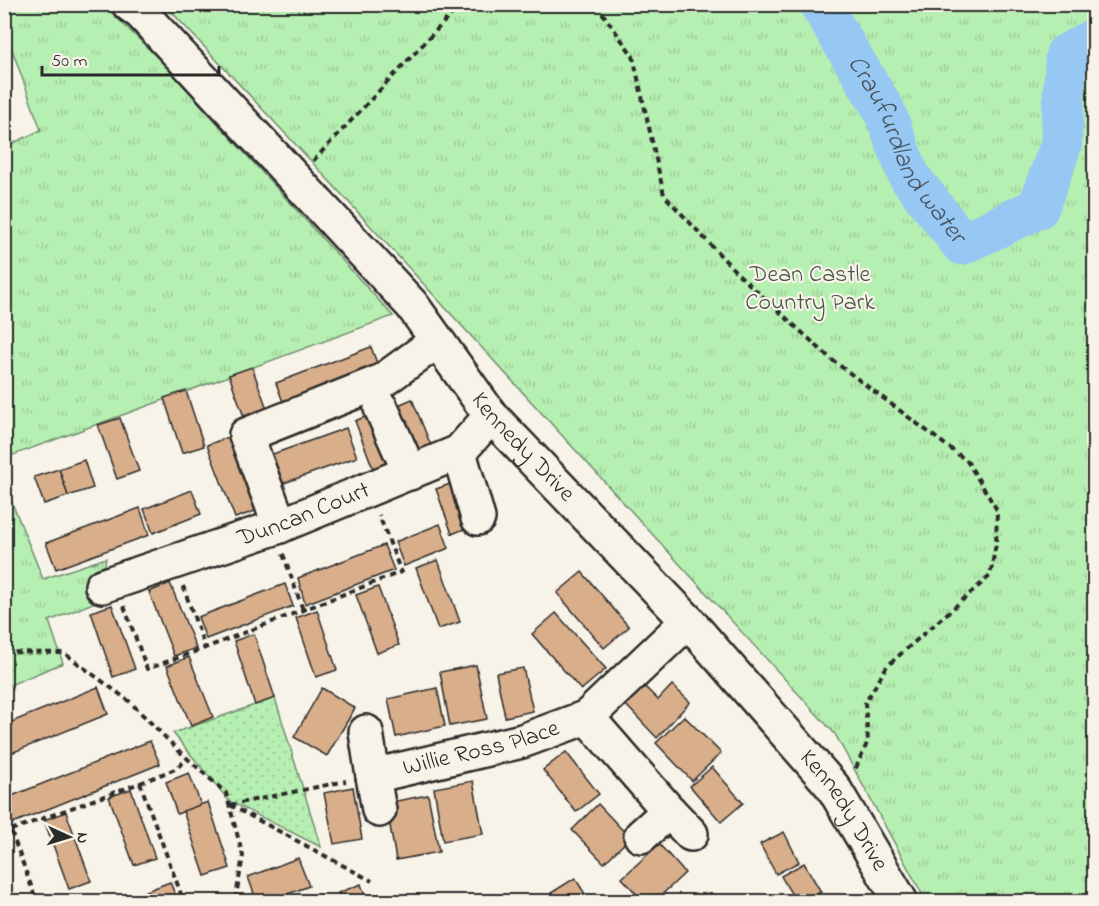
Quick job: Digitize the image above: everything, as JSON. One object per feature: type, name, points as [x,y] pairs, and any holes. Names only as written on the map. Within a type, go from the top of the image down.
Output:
[{"type":"street","name":"Kennedy Drive","points":[[129,4],[141,13],[412,305],[491,416],[688,621],[833,787],[901,902]]},
{"type":"street","points":[[277,527],[246,435],[382,381],[437,341]]},
{"type":"street","points":[[381,408],[410,472]]},
{"type":"street","name":"Duncan Court","points":[[109,584],[277,527],[459,453],[491,416]]},
{"type":"street","points":[[459,453],[478,518]]},
{"type":"street","name":"Willie Ross Place","points":[[373,776],[522,741],[587,717],[688,621]]},
{"type":"street","name":"Willie Ross Place","points":[[587,717],[691,834]]},
{"type":"street","name":"Willie Ross Place","points":[[366,732],[379,810]]},
{"type":"street","points":[[641,836],[669,811]]},
{"type":"path","points":[[288,172],[312,162],[461,4]]},
{"type":"path","points":[[596,4],[633,56],[664,195],[737,273],[831,359],[967,461],[997,510],[996,544],[990,576],[887,666],[865,703],[868,741],[856,769],[833,787]]},
{"type":"path","points":[[109,584],[147,669],[205,648],[401,572],[369,489]]},
{"type":"path","points":[[277,527],[303,610]]},
{"type":"path","points":[[174,562],[205,648]]},
{"type":"path","points":[[4,652],[64,653],[129,701],[178,750],[226,793],[243,856],[235,902]]},
{"type":"path","points":[[11,830],[175,769],[189,758]]},
{"type":"path","points":[[229,805],[373,776]]},
{"type":"path","points":[[140,783],[184,902]]},
{"type":"path","points":[[229,805],[372,881]]},
{"type":"path","points":[[4,812],[37,902]]},
{"type":"green space","points":[[20,5],[104,5],[160,60],[393,316],[5,458],[5,147],[41,130],[5,30],[5,12]]},
{"type":"green space","name":"Dean Castle Country Park","points":[[165,5],[1094,5],[1094,901],[926,901],[835,734],[312,162]]},
{"type":"green space","points":[[4,483],[43,579],[106,558],[98,601],[49,621],[63,663],[5,687]]},
{"type":"green space","points":[[275,698],[321,847],[229,801],[173,733]]},
{"type":"building","points":[[371,347],[381,374],[286,410],[276,383]]},
{"type":"building","points":[[252,367],[271,420],[248,428],[229,375]]},
{"type":"building","points":[[186,391],[204,446],[182,453],[164,398]]},
{"type":"building","points":[[412,399],[432,448],[414,455],[394,407]]},
{"type":"building","points":[[372,414],[391,465],[374,471],[355,421]]},
{"type":"building","points":[[120,418],[139,471],[117,479],[98,425]]},
{"type":"building","points":[[346,428],[357,457],[270,488],[259,459]]},
{"type":"building","points":[[231,436],[258,510],[235,518],[207,445]]},
{"type":"building","points":[[84,460],[93,488],[68,496],[59,469]]},
{"type":"building","points":[[59,469],[68,496],[44,504],[34,477]]},
{"type":"building","points":[[453,483],[469,527],[452,534],[436,489]]},
{"type":"building","points":[[192,490],[201,514],[153,533],[144,509]]},
{"type":"building","points":[[140,508],[149,535],[56,569],[46,543]]},
{"type":"building","points":[[440,524],[449,548],[404,566],[395,542]]},
{"type":"building","points":[[384,545],[394,570],[305,604],[298,578]]},
{"type":"building","points":[[438,560],[460,622],[438,629],[416,568]]},
{"type":"building","points":[[582,572],[629,627],[604,648],[557,593]]},
{"type":"building","points":[[170,583],[196,648],[174,656],[149,592]]},
{"type":"building","points":[[285,584],[293,606],[206,639],[198,617]]},
{"type":"building","points":[[378,587],[399,645],[377,653],[356,595]]},
{"type":"building","points":[[112,605],[135,669],[113,677],[91,612]]},
{"type":"building","points":[[317,610],[337,670],[316,677],[296,618]]},
{"type":"building","points":[[556,613],[606,669],[581,690],[532,634]]},
{"type":"building","points":[[254,634],[275,698],[255,705],[234,641]]},
{"type":"building","points":[[189,657],[213,717],[191,726],[167,666]]},
{"type":"building","points":[[476,665],[487,719],[450,726],[440,672]]},
{"type":"building","points":[[523,668],[533,711],[505,717],[496,673]]},
{"type":"building","points":[[672,685],[690,702],[657,738],[625,704],[644,686],[658,700]]},
{"type":"building","points":[[98,687],[108,714],[4,756],[4,725]]},
{"type":"building","points":[[322,688],[355,708],[327,756],[294,737]]},
{"type":"building","points":[[437,688],[445,726],[396,737],[388,699]]},
{"type":"building","points":[[684,716],[721,753],[692,781],[656,743]]},
{"type":"building","points":[[150,741],[160,764],[13,823],[4,799]]},
{"type":"building","points":[[566,752],[599,794],[576,812],[543,770]]},
{"type":"building","points":[[712,767],[743,803],[721,822],[690,786]]},
{"type":"building","points":[[189,773],[201,805],[177,814],[166,782]]},
{"type":"building","points":[[473,781],[483,834],[443,841],[434,788]]},
{"type":"building","points":[[353,787],[362,839],[334,844],[324,793]]},
{"type":"building","points":[[131,789],[155,858],[134,865],[109,797]]},
{"type":"building","points":[[428,795],[439,852],[396,860],[386,803]]},
{"type":"building","points":[[208,802],[230,868],[205,876],[183,811]]},
{"type":"building","points":[[598,804],[630,838],[604,863],[572,830]]},
{"type":"building","points":[[66,812],[91,881],[69,889],[44,820]]},
{"type":"building","points":[[784,832],[799,862],[776,874],[760,844]]},
{"type":"building","points":[[659,844],[685,873],[654,902],[644,902],[622,878]]},
{"type":"building","points":[[298,858],[309,886],[267,902],[257,902],[248,877]]},
{"type":"building","points":[[804,863],[821,892],[804,902],[796,902],[781,876]]},
{"type":"building","points":[[575,878],[590,902],[556,902],[551,893]]},
{"type":"building","points":[[170,882],[178,902],[118,902]]},
{"type":"building","points":[[361,884],[367,902],[342,902],[338,893]]},
{"type":"building","points":[[540,895],[542,902],[523,902]]},
{"type":"building","points":[[296,896],[298,902],[279,902]]},
{"type":"waterway","name":"Craufurdland water","points":[[820,4],[884,110],[909,176],[962,244],[1038,208],[1061,145],[1066,55],[1094,39]]}]
